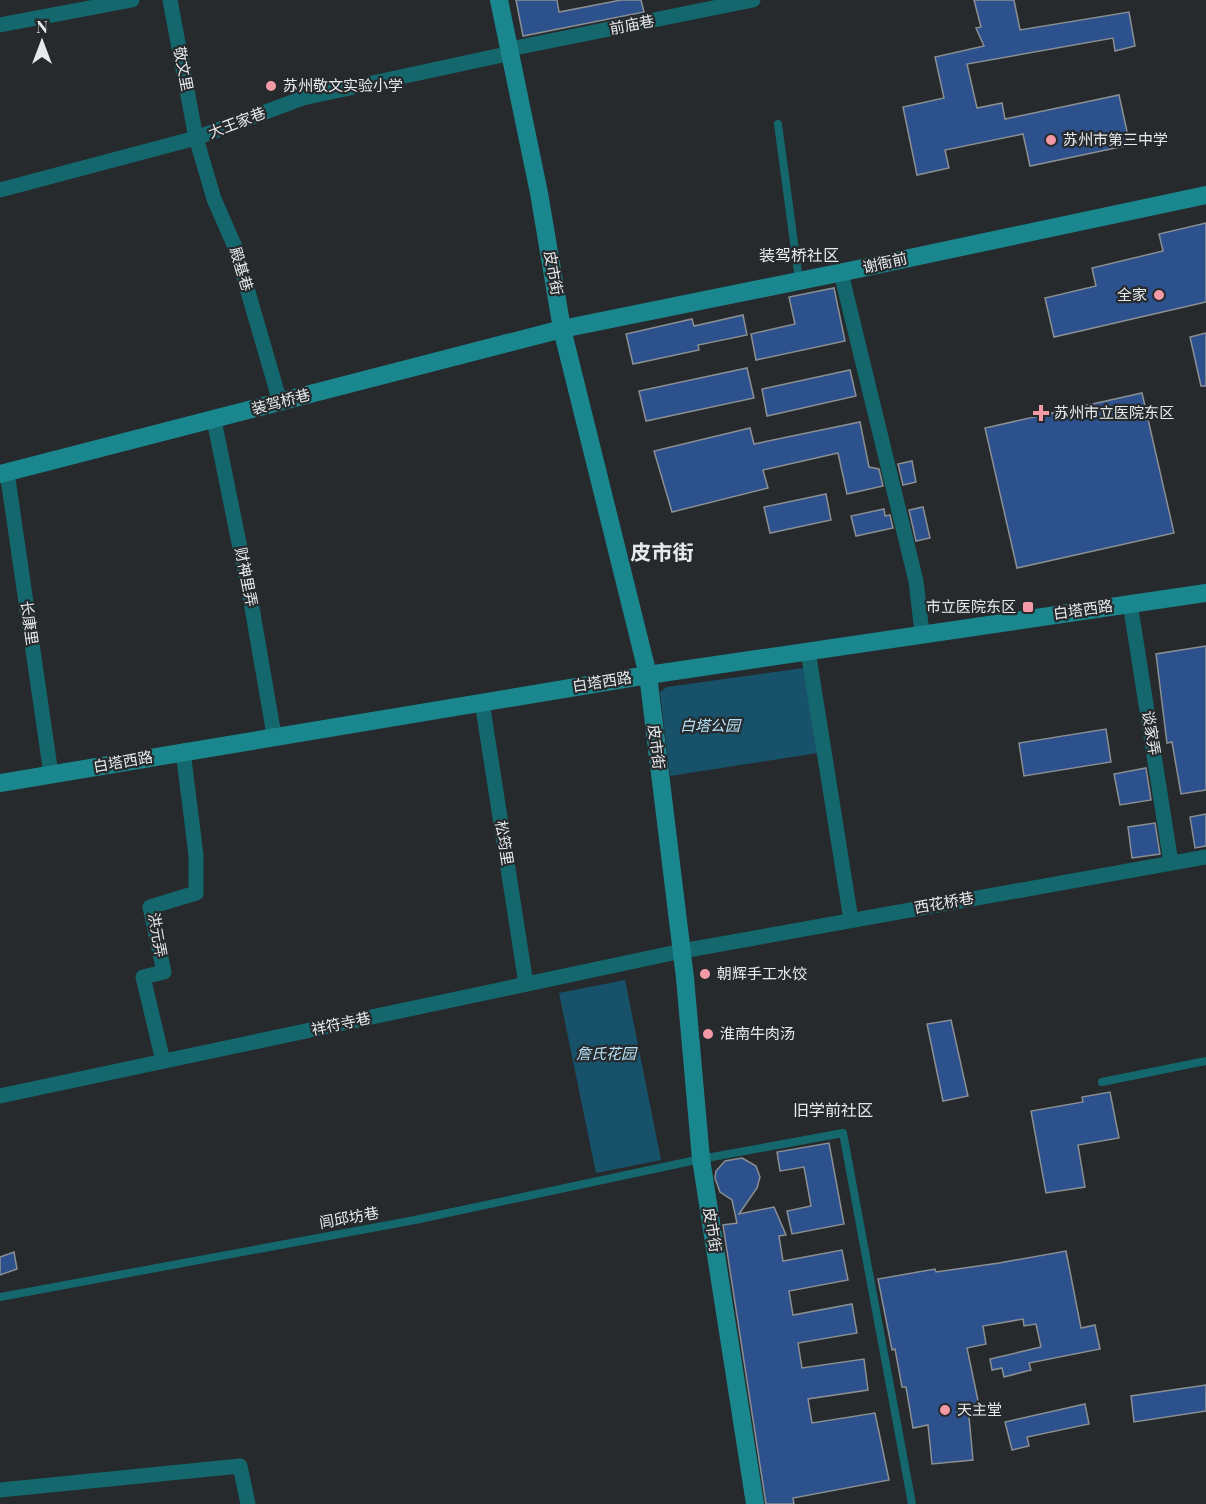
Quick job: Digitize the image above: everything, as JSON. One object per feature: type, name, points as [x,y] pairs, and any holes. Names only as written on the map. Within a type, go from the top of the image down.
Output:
[{"type":"street","points":[[0,25],[132,0]]},
{"type":"street","name":"敬文里","points":[[170,0],[196,138]]},
{"type":"street","name":"皮市街","points":[[499,0],[511,51],[562,329],[648,675],[682,951],[701,1160],[755,1504]]},
{"type":"street","name":"前庙巷","points":[[511,51],[753,0]]},
{"type":"street","name":"大王家巷","points":[[0,190],[196,138],[303,98],[511,51]]},
{"type":"street","name":"殿基巷","points":[[196,138],[214,199],[235,247],[280,402]]},
{"type":"street","name":"谢衙前","points":[[562,329],[841,273],[1206,195]]},
{"type":"street","points":[[841,273],[916,581],[922,633]]},
{"type":"street","name":"装驾桥巷","points":[[3,473],[562,329]]},
{"type":"street","name":"财神里弄","points":[[214,420],[251,602],[274,735]]},
{"type":"street","name":"长康里","points":[[3,473],[51,774]]},
{"type":"street","name":"白塔西路","points":[[0,783],[274,735],[648,675],[1206,593]]},
{"type":"street","name":"谈家弄","points":[[1130,603],[1171,863]]},
{"type":"street","points":[[808,651],[850,920]]},
{"type":"street","name":"松筠里","points":[[482,702],[526,984]]},
{"type":"street","name":"洪元弄","points":[[163,1061],[143,978],[164,972],[150,907],[196,893],[196,855],[183,751]]},
{"type":"street","name":"西花桥巷","points":[[682,951],[1206,857]]},
{"type":"street","name":"祥符寺巷","points":[[0,1096],[682,951]]},
{"type":"street","points":[[0,1490],[240,1466],[248,1504]]},
{"type":"lane","points":[[778,124],[799,280]]},
{"type":"lane","points":[[1102,1082],[1206,1061]]},
{"type":"lane","name":"闾邱坊巷","points":[[0,1297],[415,1220],[701,1160],[843,1133],[912,1504]]},
{"type":"green space","name":"白塔公园","points":[[811,667],[824,752],[670,776],[660,692],[667,687]]},
{"type":"green space","name":"詹氏花园","points":[[625,980],[661,1160],[596,1173],[559,993]]},
{"type":"building","points":[[516,0],[557,0],[559,12],[621,0],[641,0],[644,12],[523,36]]},
{"type":"building","points":[[974,0],[1014,0],[1020,30],[1129,12],[1135,46],[1115,51],[1113,38],[967,64],[977,108],[1002,103],[1005,119],[1119,95],[1130,145],[1030,166],[1023,134],[945,150],[949,168],[917,175],[903,107],[944,98],[935,57],[984,46],[976,28],[981,27]]},
{"type":"building","points":[[1206,223],[1206,302],[1054,337],[1045,298],[1096,286],[1092,268],[1163,251],[1159,234]]},
{"type":"building","points":[[834,288],[845,341],[756,360],[751,334],[795,324],[789,297]]},
{"type":"building","points":[[743,315],[747,335],[698,345],[699,350],[633,364],[626,334],[692,319],[694,326]]},
{"type":"building","points":[[1206,333],[1206,386],[1201,386],[1190,337]]},
{"type":"building","points":[[747,368],[754,398],[646,421],[639,391]]},
{"type":"building","points":[[850,370],[856,396],[767,416],[762,389]]},
{"type":"building","points":[[1142,393],[1174,533],[1017,568],[985,428]]},
{"type":"building","points":[[860,422],[869,467],[879,469],[883,486],[847,494],[838,453],[763,470],[768,488],[672,512],[654,451],[750,428],[754,444]]},
{"type":"building","points":[[912,461],[916,482],[903,485],[898,464]]},
{"type":"building","points":[[826,494],[831,520],[770,533],[764,507]]},
{"type":"building","points":[[923,507],[930,538],[916,541],[909,510]]},
{"type":"building","points":[[884,509],[885,516],[890,515],[893,528],[856,536],[851,516]]},
{"type":"building","points":[[1206,646],[1206,790],[1181,794],[1172,742],[1167,743],[1156,654]]},
{"type":"building","points":[[1106,729],[1111,762],[1024,776],[1019,743]]},
{"type":"building","points":[[1146,768],[1151,800],[1120,805],[1114,774]]},
{"type":"building","points":[[1206,814],[1206,846],[1195,848],[1190,817]]},
{"type":"building","points":[[1155,823],[1160,854],[1132,858],[1128,827]]},
{"type":"building","points":[[951,1020],[968,1096],[943,1101],[927,1024]]},
{"type":"building","points":[[1110,1092],[1119,1138],[1078,1145],[1085,1187],[1046,1193],[1031,1111],[1083,1102],[1082,1097]]},
{"type":"building","points":[[829,1143],[844,1224],[792,1234],[787,1211],[811,1206],[804,1167],[780,1171],[777,1152]]},
{"type":"building","points":[[742,1158],[756,1166],[760,1177],[757,1188],[739,1214],[774,1207],[786,1235],[779,1236],[783,1261],[842,1250],[848,1280],[789,1291],[793,1315],[852,1304],[857,1333],[798,1343],[802,1368],[864,1359],[868,1390],[808,1399],[812,1423],[875,1413],[889,1480],[793,1498],[794,1504],[766,1504],[723,1225],[737,1223],[732,1200],[720,1192],[715,1178],[716,1171],[725,1161]]},
{"type":"building","points":[[1066,1251],[1081,1328],[1095,1325],[1100,1349],[1029,1363],[1031,1370],[1004,1377],[1002,1368],[992,1370],[990,1359],[1041,1347],[1036,1324],[1024,1326],[1023,1319],[983,1326],[986,1344],[967,1348],[981,1415],[969,1417],[973,1460],[932,1464],[928,1425],[913,1428],[906,1387],[902,1387],[895,1349],[892,1350],[878,1279],[935,1269],[936,1272],[999,1263]]},
{"type":"building","points":[[14,1252],[17,1269],[0,1275],[0,1257]]},
{"type":"building","points":[[1206,1385],[1206,1411],[1134,1422],[1131,1396]]},
{"type":"building","points":[[1085,1404],[1089,1424],[1027,1437],[1029,1446],[1012,1450],[1005,1422]]},
{"type":"place","name":"苏州敬文实验小学","points":[[271,86]]},
{"type":"place","name":"苏州市第三中学","points":[[1051,140]]},
{"type":"place","name":"全家","points":[[1159,295]]},
{"type":"place","name":"苏州市立医院东区","points":[[1041,413]]},
{"type":"place","name":"市立医院东区","points":[[1028,607]]},
{"type":"place","name":"朝辉手工水饺","points":[[705,974]]},
{"type":"place","name":"淮南牛肉汤","points":[[708,1034]]},
{"type":"place","name":"天主堂","points":[[945,1410]]},
{"type":"district","name":"装驾桥社区","points":[[799,255]]},
{"type":"district","name":"皮市街","points":[[662,553]]},
{"type":"district","name":"旧学前社区","points":[[833,1110]]}]
